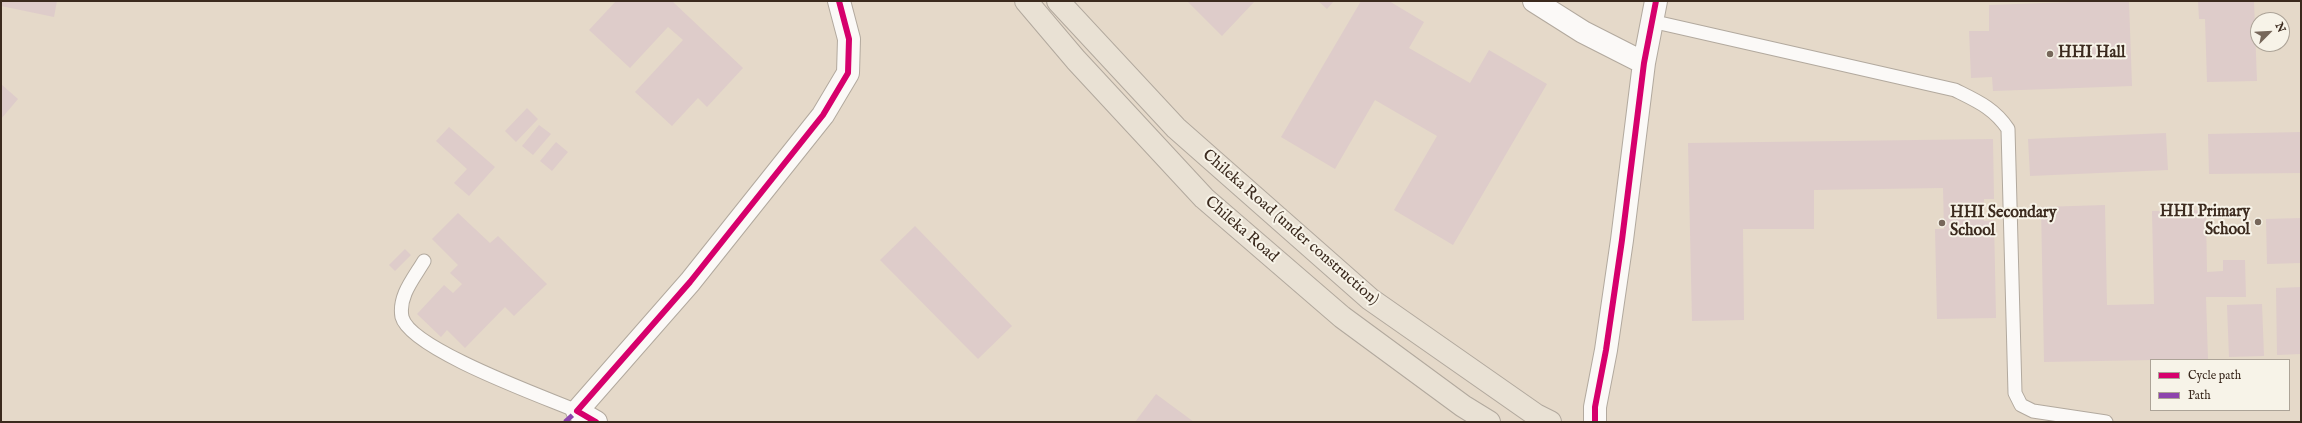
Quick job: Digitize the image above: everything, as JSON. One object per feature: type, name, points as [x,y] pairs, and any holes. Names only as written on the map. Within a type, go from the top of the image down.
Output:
[{"type":"highway","name":"Chileka Road","points":[[1026,1],[1076,60],[1204,198],[1342,316],[1463,406],[1489,422]]},
{"type":"highway","name":"Chileka Road (under construction)","points":[[1058,1],[1176,128],[1370,299],[1536,415],[1550,422]]},
{"type":"street","points":[[596,422],[577,411],[690,282],[822,115],[848,73],[848,39],[839,1]]},
{"type":"street","points":[[1534,1],[1582,32],[1644,63]]},
{"type":"street","points":[[1595,422],[1595,406],[1606,350],[1622,240],[1644,63],[1654,11]]},
{"type":"lane","points":[[1654,11],[1955,90],[1999,115],[2008,129],[2015,393],[2021,405],[2033,411],[2106,422]]},
{"type":"lane","points":[[424,261],[403,296],[402,317],[412,332],[427,344],[478,369],[577,411]]},
{"type":"building","points":[[1,1],[57,1],[54,17],[1,6]]},
{"type":"building","points":[[616,1],[672,1],[743,68],[707,107],[698,98],[672,126],[635,92],[683,40],[668,27],[630,68],[589,30]]},
{"type":"building","points":[[1187,1],[1255,1],[1222,36]]},
{"type":"building","points":[[1318,1],[1334,1],[1327,9]]},
{"type":"building","points":[[1361,1],[1389,1],[1424,22],[1409,48],[1470,83],[1489,50],[1547,84],[1453,245],[1394,210],[1437,136],[1375,100],[1335,169],[1281,137]]},
{"type":"building","name":"HHI Hall","points":[[2129,1],[2132,86],[1993,91],[1992,77],[1971,78],[1969,31],[1989,31],[1989,5]]},
{"type":"building","points":[[2198,1],[2254,1],[2254,12],[2250,12],[2250,52],[2256,52],[2257,81],[2207,82],[2205,19],[2199,19]]},
{"type":"building","points":[[1,84],[18,99],[1,119]]},
{"type":"building","points":[[527,108],[538,119],[516,142],[505,131]]},
{"type":"building","points":[[539,125],[551,134],[533,155],[522,146]]},
{"type":"building","points":[[449,127],[495,167],[469,196],[454,183],[467,169],[436,141]]},
{"type":"building","points":[[2301,132],[2301,173],[2209,174],[2208,134]]},
{"type":"building","points":[[2166,133],[2168,170],[2030,176],[2028,139]]},
{"type":"building","points":[[1993,139],[1994,199],[1984,199],[1984,221],[1994,220],[1996,318],[1937,319],[1935,229],[1944,229],[1943,188],[1814,190],[1814,229],[1743,229],[1744,320],[1692,321],[1688,143]]},
{"type":"building","points":[[556,142],[568,152],[552,171],[540,161]]},
{"type":"building","points":[[2105,205],[2107,305],[2154,304],[2152,211],[2206,210],[2207,272],[2223,271],[2223,260],[2245,260],[2246,297],[2206,297],[2208,359],[2044,362],[2041,207]]},
{"type":"building","points":[[458,213],[490,243],[498,236],[547,284],[514,316],[505,307],[465,348],[447,330],[441,337],[417,314],[444,285],[453,293],[462,284],[450,273],[458,265],[432,239]]},
{"type":"building","points":[[2301,218],[2301,263],[2267,264],[2266,219]]},
{"type":"building","points":[[915,226],[1012,326],[978,359],[880,260]]},
{"type":"building","points":[[405,249],[411,255],[395,271],[389,265]]},
{"type":"building","points":[[2301,287],[2301,354],[2277,355],[2276,288]]},
{"type":"building","points":[[2262,304],[2264,356],[2229,357],[2227,305]]},
{"type":"building","points":[[1156,394],[1194,422],[1135,422]]},
{"type":"marked path","points":[[565,422],[577,411]]},
{"type":"cycle path","points":[[596,422],[577,411],[690,282],[823,115],[848,73],[849,39],[839,1]]},
{"type":"cycle path","points":[[1595,422],[1595,407],[1606,350],[1622,240],[1644,63],[1656,1]]},
{"type":"place","name":"HHI Hall","points":[[2050,54]]},
{"type":"place","name":"HHI Primary School","points":[[2258,222]]},
{"type":"place","name":"HHI Secondary School","points":[[1942,223]]}]
